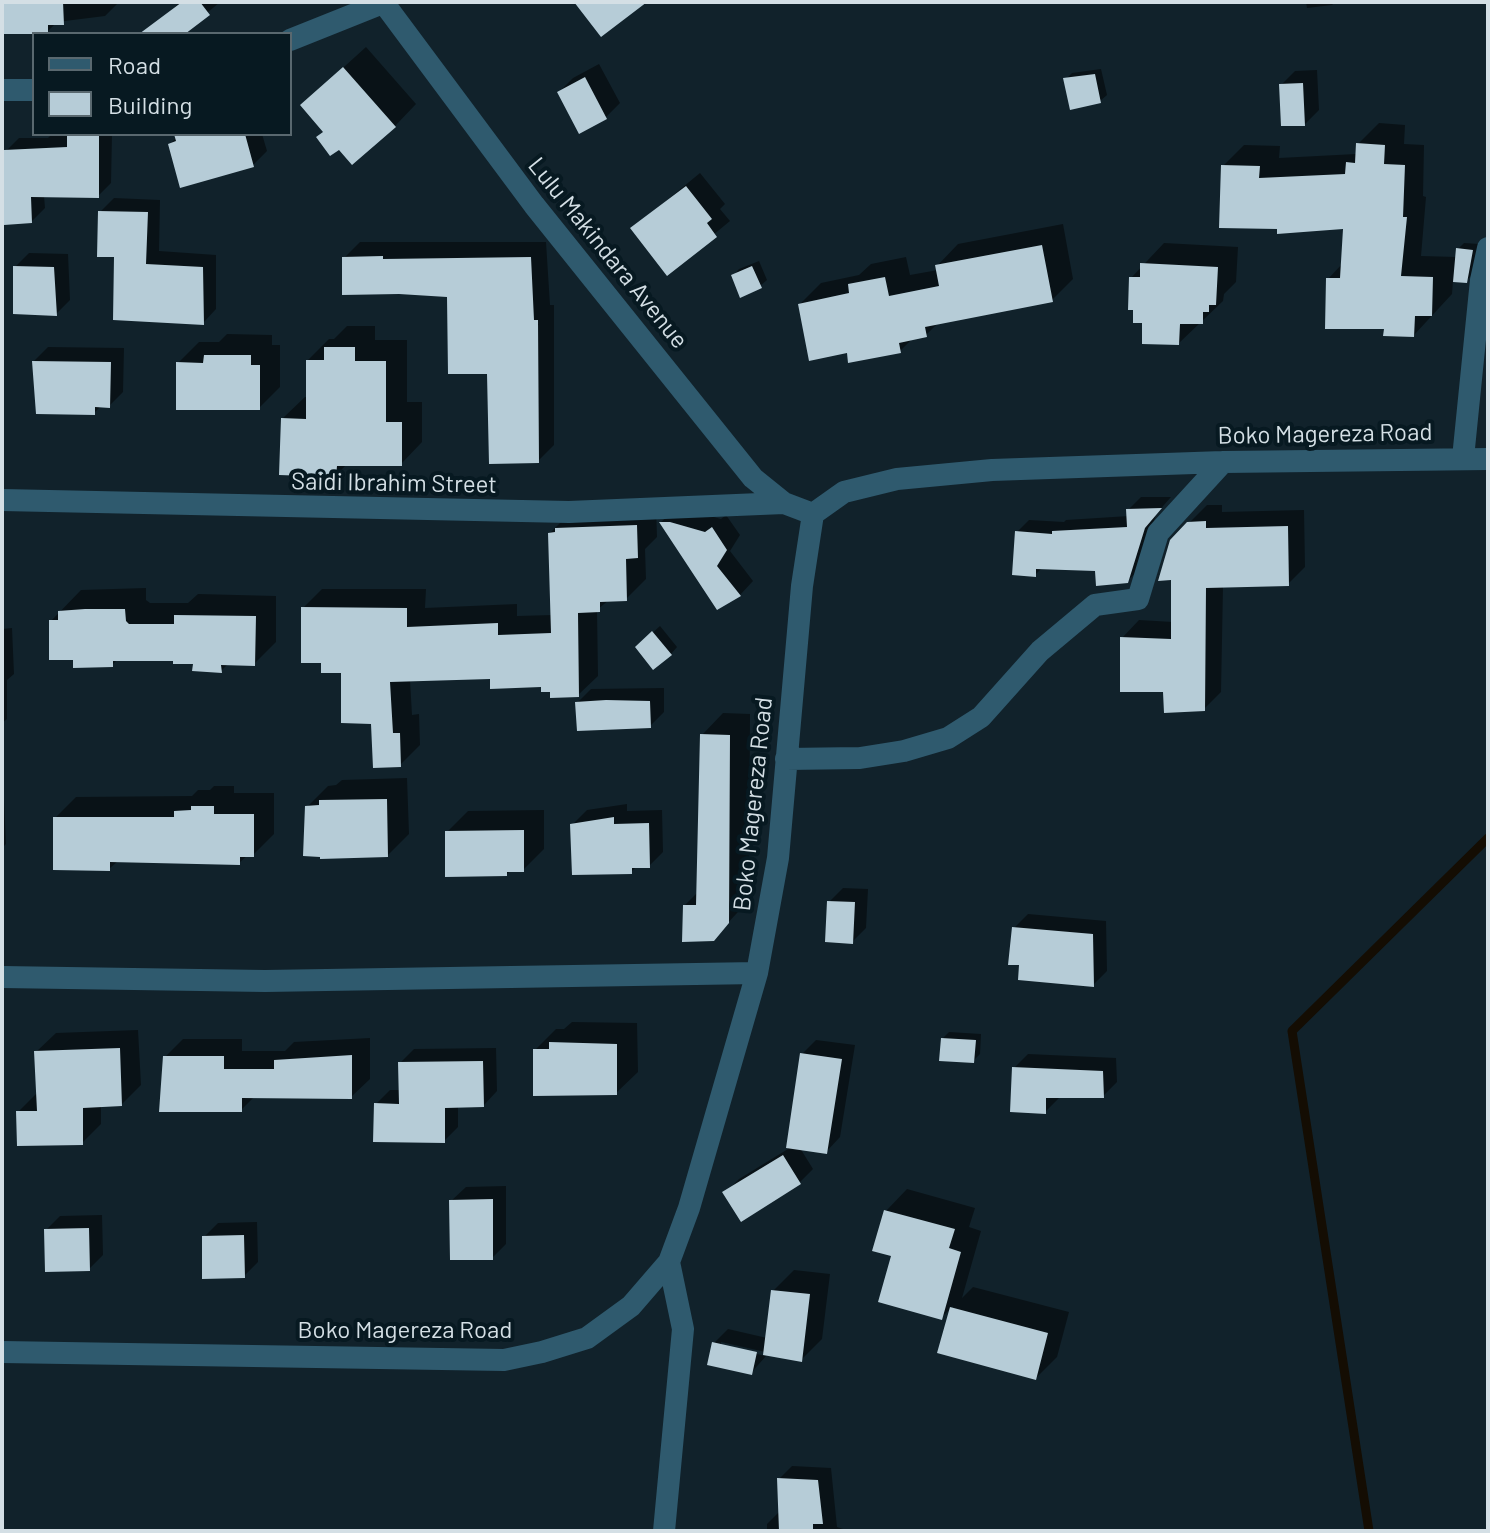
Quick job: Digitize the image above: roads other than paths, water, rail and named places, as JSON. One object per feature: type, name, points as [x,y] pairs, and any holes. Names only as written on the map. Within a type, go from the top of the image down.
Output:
[{"type":"street","points":[[292,39],[384,2]]},
{"type":"street","name":"Lulu Makindara Avenue","points":[[384,2],[534,205],[753,478],[784,503],[813,514]]},
{"type":"street","points":[[2,90],[32,90]]},
{"type":"street","points":[[1463,458],[1481,280],[1488,248]]},
{"type":"street","name":"Boko Magereza Road","points":[[2,1352],[504,1360],[587,1338],[631,1306],[669,1262],[689,1208],[757,973],[778,858],[802,586],[813,514],[844,492],[897,479],[992,470],[1223,462],[1488,459]]},
{"type":"street","points":[[786,759],[860,758],[904,751],[948,738],[981,717],[1040,651],[1095,605],[1138,599],[1158,533],[1223,462]]},
{"type":"street","name":"Saidi Ibrahim Street","points":[[2,500],[569,512],[784,503]]},
{"type":"street","points":[[2,977],[265,981],[757,973]]},
{"type":"street","points":[[664,1531],[683,1329],[669,1262]]},
{"type":"waterway","points":[[1369,1531],[1292,1031],[1488,838]]}]
